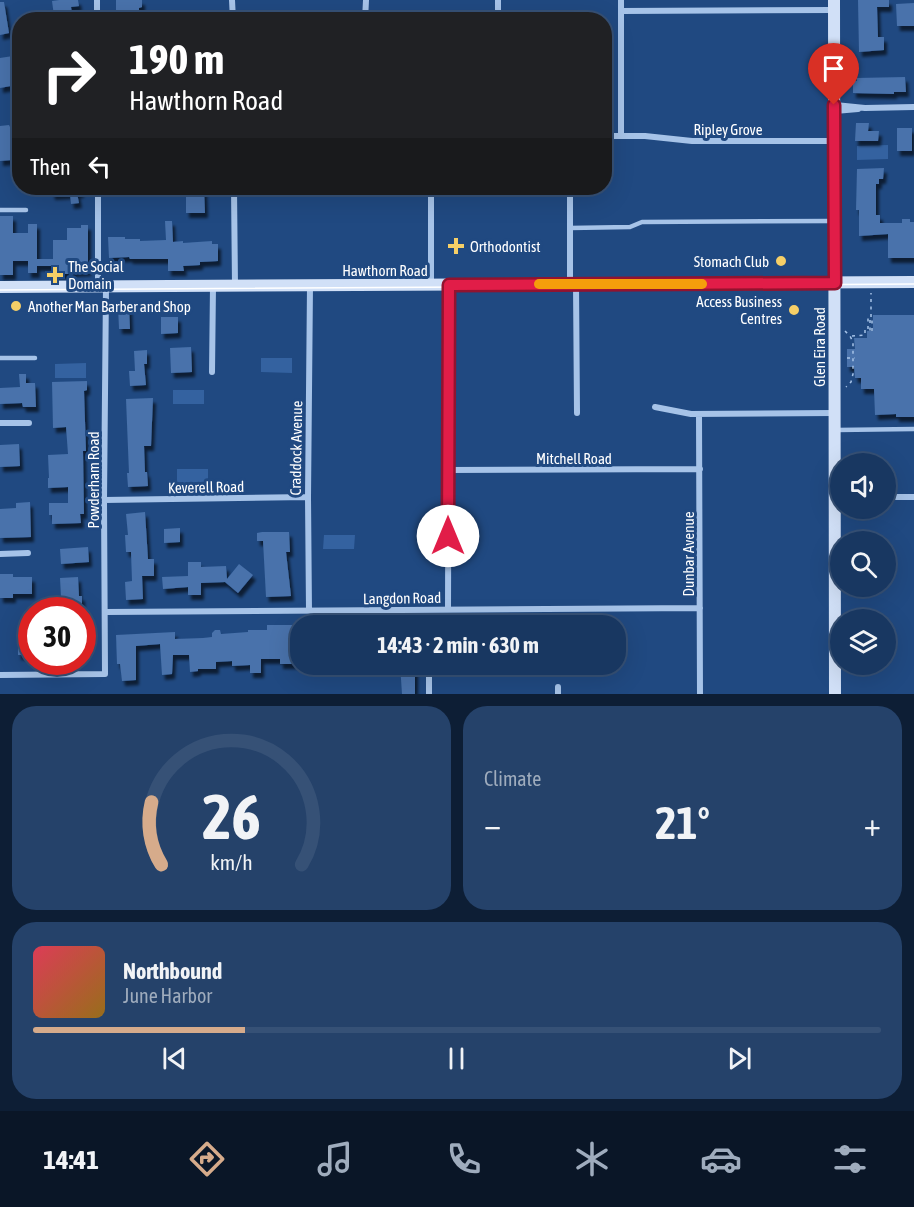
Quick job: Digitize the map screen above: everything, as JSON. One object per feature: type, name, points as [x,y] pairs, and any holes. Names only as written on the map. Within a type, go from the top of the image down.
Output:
[{"type":"main road","name":"Glen Eira Road","points":[[834,5],[835,453]]},
{"type":"main road","name":"Hawthorn Road","points":[[0,287],[914,282]]},
{"type":"main road","name":"Glen Eira Road","points":[[835,694],[837,519]]},
{"type":"street","points":[[621,0],[621,136]]},
{"type":"street","points":[[621,11],[834,5]]},
{"type":"street","points":[[835,108],[914,107]]},
{"type":"street","name":"Ripley Grove","points":[[612,136],[645,136],[692,141],[835,141]]},
{"type":"street","name":"Powderham Road","points":[[0,675],[105,674],[102,287],[98,195]]},
{"type":"street","points":[[234,195],[236,286]]},
{"type":"street","points":[[431,195],[431,285]]},
{"type":"street","points":[[570,195],[577,413]]},
{"type":"street","points":[[448,609],[449,285]]},
{"type":"street","points":[[212,372],[213,286]]},
{"type":"street","name":"Craddock Avenue","points":[[309,611],[310,286]]},
{"type":"street","points":[[655,407],[699,414],[834,413]]},
{"type":"street","name":"Dunbar Avenue","points":[[699,414],[700,694]]},
{"type":"street","points":[[0,423],[29,423]]},
{"type":"street","name":"Mitchell Road","points":[[448,470],[700,469]]},
{"type":"street","name":"Keverell Road","points":[[104,500],[308,497]]},
{"type":"street","points":[[896,497],[914,497]]},
{"type":"street","points":[[0,554],[28,554]]},
{"type":"street","name":"Langdon Road","points":[[105,612],[700,608]]},
{"type":"street","points":[[429,609],[429,615]]},
{"type":"street","points":[[429,675],[429,694]]},
{"type":"lane","points":[[0,210],[26,210]]},
{"type":"lane","points":[[570,228],[630,227],[642,222],[834,220]]},
{"type":"lane","points":[[0,358],[35,358]]},
{"type":"lane","points":[[834,430],[914,429]]},
{"type":"path","points":[[868,330],[868,317],[871,316],[871,293]]},
{"type":"path","points":[[850,336],[867,335],[865,330],[870,330],[870,319],[872,319],[872,332]]},
{"type":"path","points":[[845,331],[853,342],[854,358],[851,382],[846,387]]},
{"type":"path","points":[[846,358],[854,358]]},
{"type":"shaded area","points":[[888,145],[888,159],[857,160],[857,146]]},
{"type":"shaded area","points":[[261,358],[292,358],[292,373],[261,372]]},
{"type":"shaded area","points":[[86,363],[86,378],[55,378],[55,364]]},
{"type":"shaded area","points":[[173,390],[204,390],[204,404],[173,404]]},
{"type":"shaded area","points":[[177,469],[208,469],[208,484],[177,483]]},
{"type":"shaded area","points":[[324,535],[355,535],[354,549],[323,549]]},
{"type":"building","points":[[78,0],[79,6],[71,7],[72,12],[53,12],[52,1]]},
{"type":"building","points":[[116,0],[142,0],[142,7],[139,11],[116,12]]},
{"type":"building","points":[[858,0],[889,0],[889,7],[877,7],[878,37],[884,37],[884,50],[859,52]]},
{"type":"building","points":[[0,2],[4,2],[9,33],[0,35]]},
{"type":"building","points":[[914,3],[914,26],[897,26],[896,4]]},
{"type":"building","points":[[12,56],[12,86],[0,88],[0,58]]},
{"type":"building","points":[[905,77],[906,92],[853,93],[853,81],[857,81],[857,78]]},
{"type":"building","points":[[856,123],[869,123],[868,131],[879,131],[878,141],[855,141]]},
{"type":"building","points":[[0,126],[12,127],[12,160],[0,161]]},
{"type":"building","points":[[897,128],[912,128],[912,151],[897,151]]},
{"type":"building","points":[[884,168],[883,179],[879,179],[879,184],[876,184],[876,215],[880,215],[880,223],[902,223],[902,219],[910,219],[910,222],[914,222],[914,258],[888,258],[888,234],[859,236],[859,210],[856,210],[857,169]]},
{"type":"building","points":[[70,195],[77,195],[79,203],[71,204]]},
{"type":"building","points":[[186,195],[204,195],[205,213],[186,213]]},
{"type":"building","points":[[0,216],[13,216],[13,233],[28,233],[28,224],[37,224],[37,259],[53,259],[53,240],[67,240],[67,228],[81,228],[81,225],[88,225],[88,271],[53,274],[53,266],[37,266],[37,273],[28,273],[28,261],[13,261],[13,275],[0,275]]},
{"type":"building","points":[[165,221],[172,221],[173,242],[212,241],[212,244],[218,244],[218,261],[183,266],[184,271],[168,271],[168,259],[109,258],[108,237],[125,237],[125,239],[140,239],[140,241],[166,240]]},
{"type":"building","points":[[118,306],[129,306],[130,329],[119,329]]},
{"type":"building","points":[[873,315],[914,315],[914,417],[896,417],[896,414],[875,415],[874,389],[861,389],[861,378],[855,378],[854,367],[847,367],[847,349],[855,349],[854,338],[867,338],[867,331],[873,331]]},
{"type":"building","points":[[161,317],[178,317],[178,333],[161,334]]},
{"type":"building","points":[[191,347],[192,372],[171,373],[170,348]]},
{"type":"building","points":[[147,350],[147,364],[144,364],[146,385],[130,386],[129,371],[135,371],[134,351]]},
{"type":"building","points":[[19,374],[26,374],[26,383],[35,383],[36,407],[23,407],[22,403],[0,404],[0,388],[20,387]]},
{"type":"building","points":[[87,381],[87,390],[84,391],[86,451],[83,451],[84,514],[80,514],[81,523],[52,524],[49,503],[68,503],[68,487],[48,488],[48,455],[68,454],[66,427],[53,428],[52,382]]},
{"type":"building","points":[[153,398],[151,446],[144,446],[148,486],[128,487],[126,399]]},
{"type":"building","points":[[19,444],[20,466],[0,467],[0,445]]},
{"type":"building","points":[[30,502],[31,537],[0,538],[0,509],[16,508],[16,503]]},
{"type":"building","points":[[145,512],[148,559],[154,559],[154,576],[142,576],[143,599],[126,600],[125,582],[132,581],[131,552],[126,552],[125,535],[128,535],[126,514]]},
{"type":"building","points":[[180,528],[180,542],[164,543],[164,529]]},
{"type":"building","points":[[289,532],[290,552],[286,552],[291,596],[266,597],[263,541],[257,541],[257,533]]},
{"type":"building","points":[[88,547],[89,562],[61,564],[60,549]]},
{"type":"building","points":[[188,562],[201,562],[201,567],[226,566],[227,579],[239,564],[253,575],[238,593],[225,582],[201,583],[201,595],[188,595],[188,587],[163,589],[162,577],[188,576]]},
{"type":"building","points":[[0,574],[32,577],[32,594],[13,594],[13,598],[0,598]]},
{"type":"building","points":[[78,577],[79,596],[82,597],[61,597],[60,578]]},
{"type":"building","points":[[267,625],[290,625],[290,664],[280,664],[280,659],[261,659],[261,673],[250,673],[250,665],[232,666],[232,661],[216,662],[216,669],[198,669],[198,671],[190,672],[189,655],[173,655],[172,674],[162,675],[160,644],[136,646],[136,680],[122,681],[120,664],[117,664],[116,635],[175,632],[175,639],[212,637],[215,630],[220,630],[221,634],[267,630]]},
{"type":"building","points":[[401,675],[415,675],[415,694],[402,694]]},
{"type":"tram line","points":[[0,290],[914,284]]},
{"type":"slow traffic","points":[[539,284],[702,284]]},
{"type":"place","name":"Orthodontist","points":[[456,246]]},
{"type":"place","name":"Stomach Club","points":[[781,261]]},
{"type":"place","name":"The Social Domain","points":[[55,275]]},
{"type":"place","name":"Another Man Barber and Shop","points":[[16,306]]},
{"type":"place","name":"Access Business Centres","points":[[794,310]]},
{"type":"route","points":[[448,536],[449,285],[835,283],[834,105]]}]
